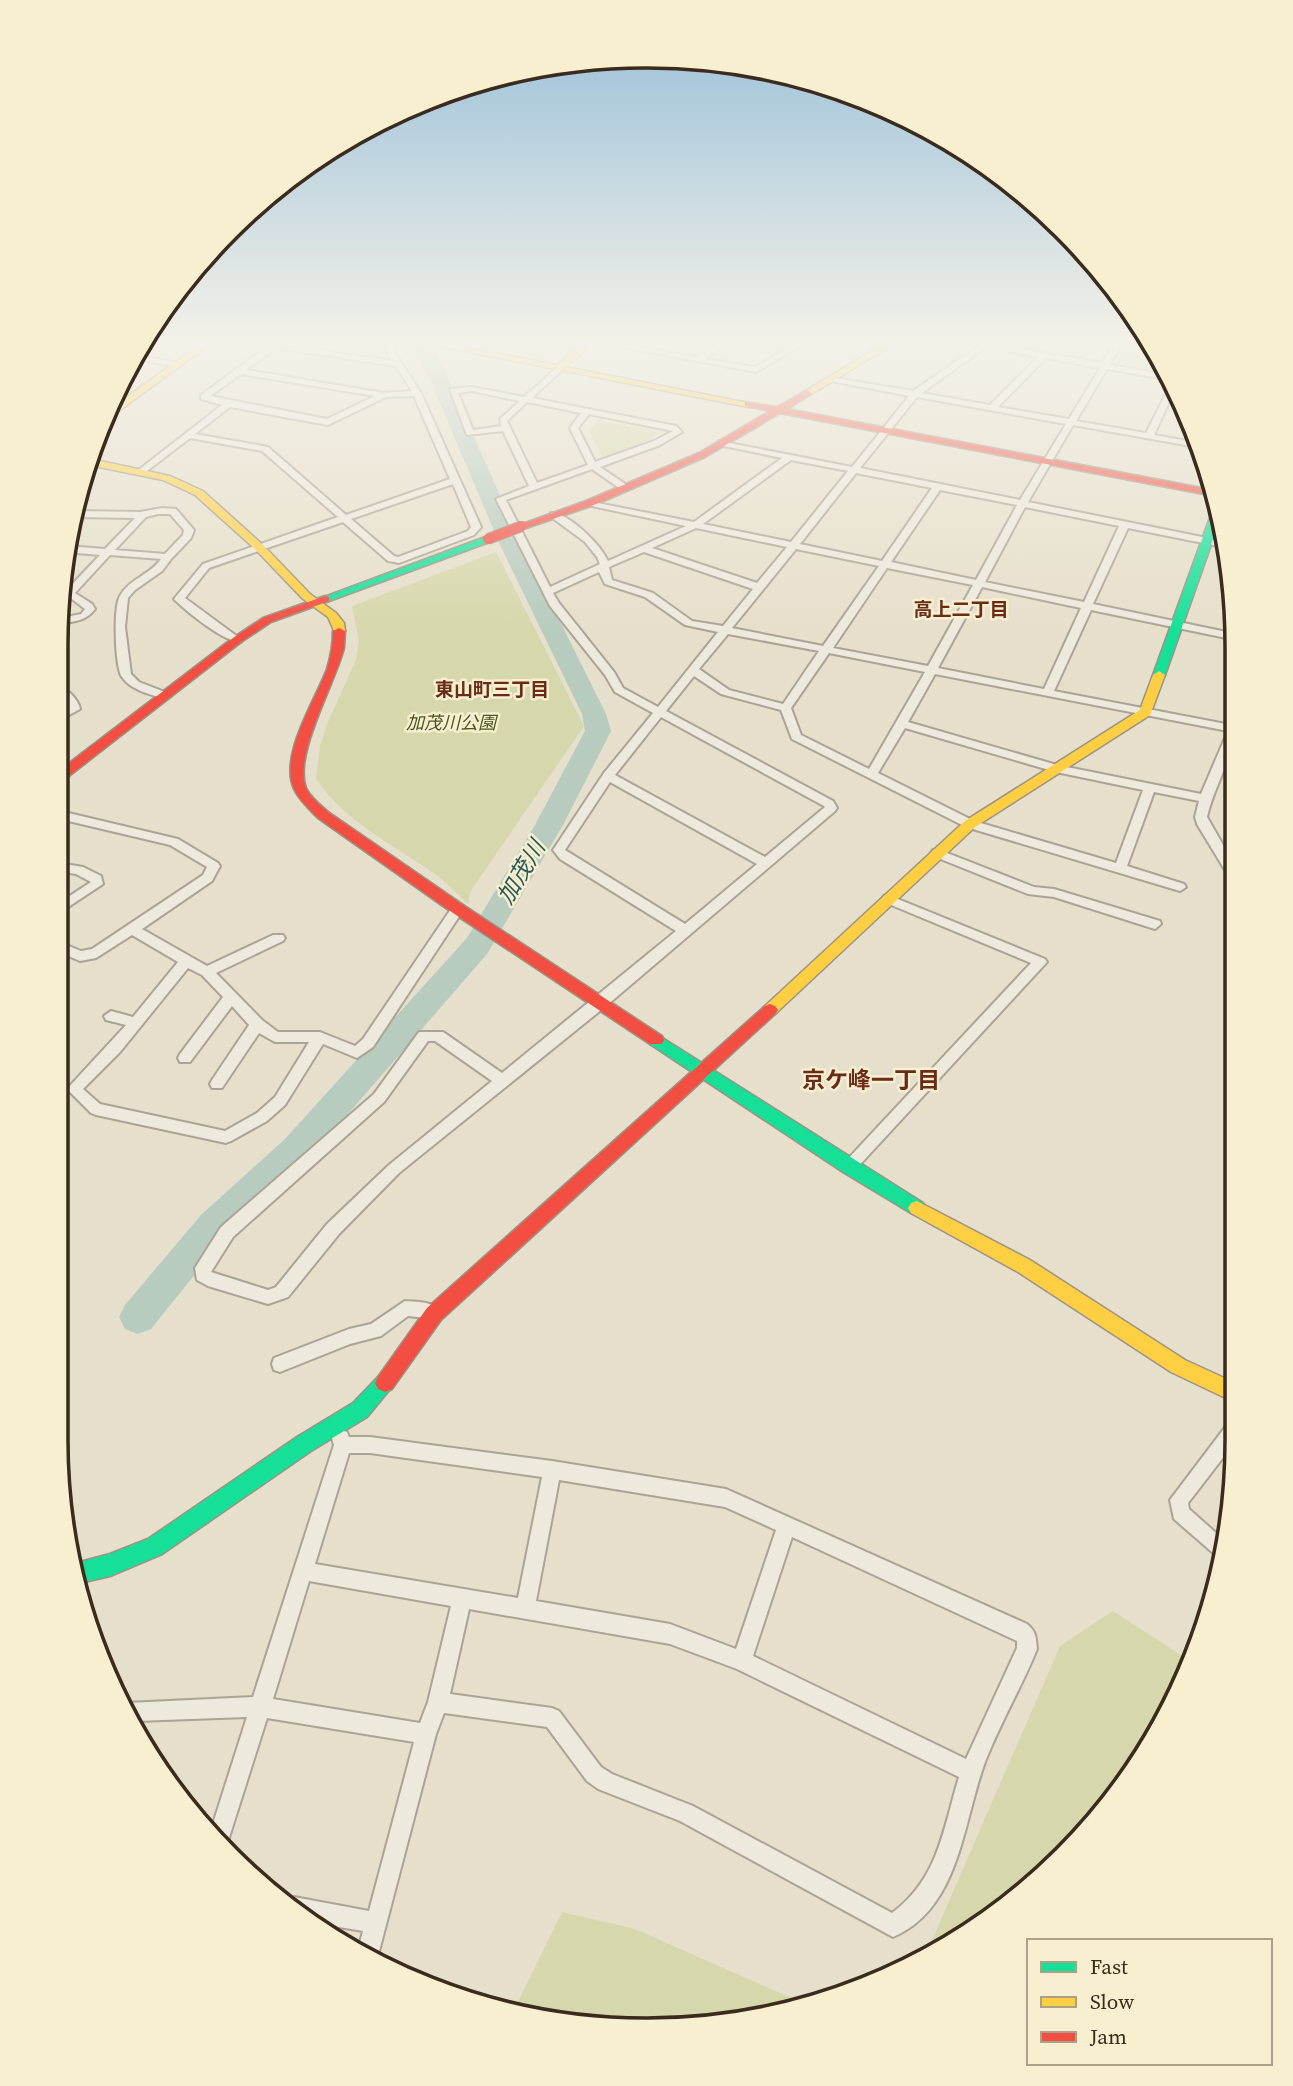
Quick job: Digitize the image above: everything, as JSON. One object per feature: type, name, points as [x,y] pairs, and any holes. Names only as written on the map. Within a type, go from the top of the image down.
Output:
[{"type":"street","points":[[140,472],[185,437]]},
{"type":"street","points":[[201,437],[265,449],[391,559],[399,560],[471,533],[476,527],[436,437]]},
{"type":"street","points":[[510,437],[534,487]]},
{"type":"street","points":[[579,437],[593,466],[625,488]]},
{"type":"street","points":[[504,1082],[438,1036],[424,1036],[379,1098],[227,1232],[203,1268],[202,1275],[268,1297],[282,1292],[333,1229],[394,1169],[504,1082],[687,931],[831,808],[829,804],[619,690],[610,674],[547,592],[501,499],[668,437]]},
{"type":"street","points":[[68,769],[267,620],[664,474],[732,437]]},
{"type":"street","points":[[687,931],[564,856],[559,850],[608,776],[878,437]]},
{"type":"street","points":[[923,437],[1203,491]]},
{"type":"street","points":[[871,775],[902,724],[1023,503],[1063,437]]},
{"type":"street","points":[[1156,437],[1188,443]]},
{"type":"street","points":[[722,443],[1215,542]]},
{"type":"street","points":[[547,592],[695,525],[789,457]]},
{"type":"street","points":[[98,464],[182,483],[199,493],[338,623],[340,638],[335,661],[300,750],[296,774],[307,799],[323,815],[458,909],[849,1167],[930,1216],[1024,1266],[1178,1366],[1225,1388]]},
{"type":"street","points":[[237,640],[179,600],[206,566],[455,480]]},
{"type":"street","points":[[786,708],[938,486]]},
{"type":"street","points":[[590,503],[1225,635]]},
{"type":"street","points":[[71,591],[142,516],[157,509],[173,511],[189,528],[188,536],[159,569],[123,598],[120,627],[126,675],[135,684],[166,696]]},
{"type":"street","points":[[84,513],[142,516]]},
{"type":"street","points":[[554,515],[585,537],[604,558],[607,566],[604,573],[608,582],[649,595],[689,623],[1225,726]]},
{"type":"street","points":[[1048,692],[1125,524]]},
{"type":"street","points":[[84,1572],[110,1565],[155,1547],[360,1410],[377,1393],[434,1314],[704,1073],[937,853],[971,824],[1146,712],[1212,525]]},
{"type":"street","points":[[645,549],[758,587]]},
{"type":"street","points":[[76,550],[167,557]]},
{"type":"street","points":[[69,619],[84,616],[90,609],[71,594]]},
{"type":"street","points":[[693,670],[715,688],[786,708]]},
{"type":"street","points":[[68,698],[74,705],[74,709],[68,712]]},
{"type":"street","points":[[786,708],[796,737],[971,824],[1180,887]]},
{"type":"street","points":[[902,724],[1056,768],[1205,799]]},
{"type":"street","points":[[1225,752],[1205,799],[1202,817],[1203,824],[1225,860]]},
{"type":"street","points":[[608,776],[765,863]]},
{"type":"street","points":[[1120,869],[1150,788]]},
{"type":"street","points":[[68,818],[174,842],[214,866],[208,878],[87,956],[68,950]]},
{"type":"street","points":[[937,853],[1032,891],[1054,893],[1155,924]]},
{"type":"street","points":[[68,868],[79,870],[97,879],[97,884],[68,903]]},
{"type":"street","points":[[849,1167],[1040,962],[888,899]]},
{"type":"street","points":[[132,929],[206,971],[257,1024],[275,1037],[320,1037],[357,1053],[368,1043],[458,909]]},
{"type":"street","points":[[206,971],[278,938]]},
{"type":"street","points":[[186,961],[136,1023],[74,1089],[96,1109],[226,1137],[262,1117],[280,1101],[320,1037]]},
{"type":"street","points":[[185,1058],[231,997]]},
{"type":"street","points":[[111,1016],[136,1023]]},
{"type":"street","points":[[217,1084],[257,1024]]},
{"type":"street","points":[[280,1364],[349,1337],[375,1331],[405,1308],[434,1314]]},
{"type":"street","points":[[221,1830],[343,1445],[337,1424]]},
{"type":"street","points":[[1215,1544],[1180,1513],[1179,1500],[1225,1441]]},
{"type":"street","points":[[343,1445],[370,1445],[552,1469],[726,1499],[1026,1636],[1027,1649],[971,1772],[950,1855],[912,1914],[893,1926],[686,1812],[605,1782],[594,1774],[552,1718],[438,1702]]},
{"type":"street","points":[[525,1609],[552,1469]]},
{"type":"street","points":[[742,1661],[787,1525]]},
{"type":"street","points":[[303,1570],[462,1600],[670,1634],[742,1661],[971,1772]]},
{"type":"street","points":[[370,1947],[426,1734],[438,1702],[462,1600]]},
{"type":"street","points":[[136,1711],[261,1707],[426,1734]]},
{"type":"street","points":[[313,1911],[377,1923]]},
{"type":"green space","points":[[592,437],[653,437],[636,446],[603,458]]},
{"type":"green space","name":"加茂川公園","points":[[496,552],[584,726],[470,892],[468,904],[435,874],[371,832],[341,808],[316,779],[320,746],[328,722],[356,660],[359,641],[352,606]]},
{"type":"green space","points":[[1113,1611],[1183,1656],[1147,1729],[1105,1792],[1081,1821],[1028,1874],[999,1898],[931,1943],[1060,1646]]},
{"type":"green space","points":[[562,1912],[635,1929],[793,1999],[722,2013],[646,2018],[571,2013],[517,2003]]},
{"type":"waterway","name":"加茂川","points":[[138,1317],[213,1226],[296,1150],[477,946],[549,825],[598,731],[594,714],[512,547],[464,437]]},
{"type":"traffic: fast","points":[[1159,675],[1212,526]]},
{"type":"traffic: fast","points":[[325,599],[488,539]]},
{"type":"traffic: fast","points":[[656,1040],[849,1167],[917,1208]]},
{"type":"traffic: fast","points":[[84,1572],[110,1565],[155,1547],[304,1444],[360,1410],[385,1383]]},
{"type":"traffic: slow","points":[[98,464],[166,478],[199,493],[259,547],[306,596],[332,615],[338,623],[339,631]]},
{"type":"traffic: slow","points":[[770,1010],[970,824],[1146,712],[1159,675]]},
{"type":"traffic: slow","points":[[917,1208],[1024,1266],[1178,1366],[1225,1388]]},
{"type":"traffic: jam","points":[[522,526],[590,503],[702,455],[732,437]]},
{"type":"traffic: jam","points":[[922,437],[1203,491]]},
{"type":"traffic: jam","points":[[488,539],[522,526]]},
{"type":"traffic: jam","points":[[68,770],[267,620],[325,599]]},
{"type":"traffic: jam","points":[[339,631],[333,668],[299,752],[296,770],[299,786],[306,798],[323,815],[458,909],[656,1040]]},
{"type":"traffic: jam","points":[[385,1383],[434,1314],[770,1010]]},
{"type":"district","name":"高上二丁目","points":[[961,609]]},
{"type":"district","name":"東山町三丁目","points":[[492,689]]},
{"type":"district","name":"京ケ峰一丁目","points":[[871,1080]]}]
